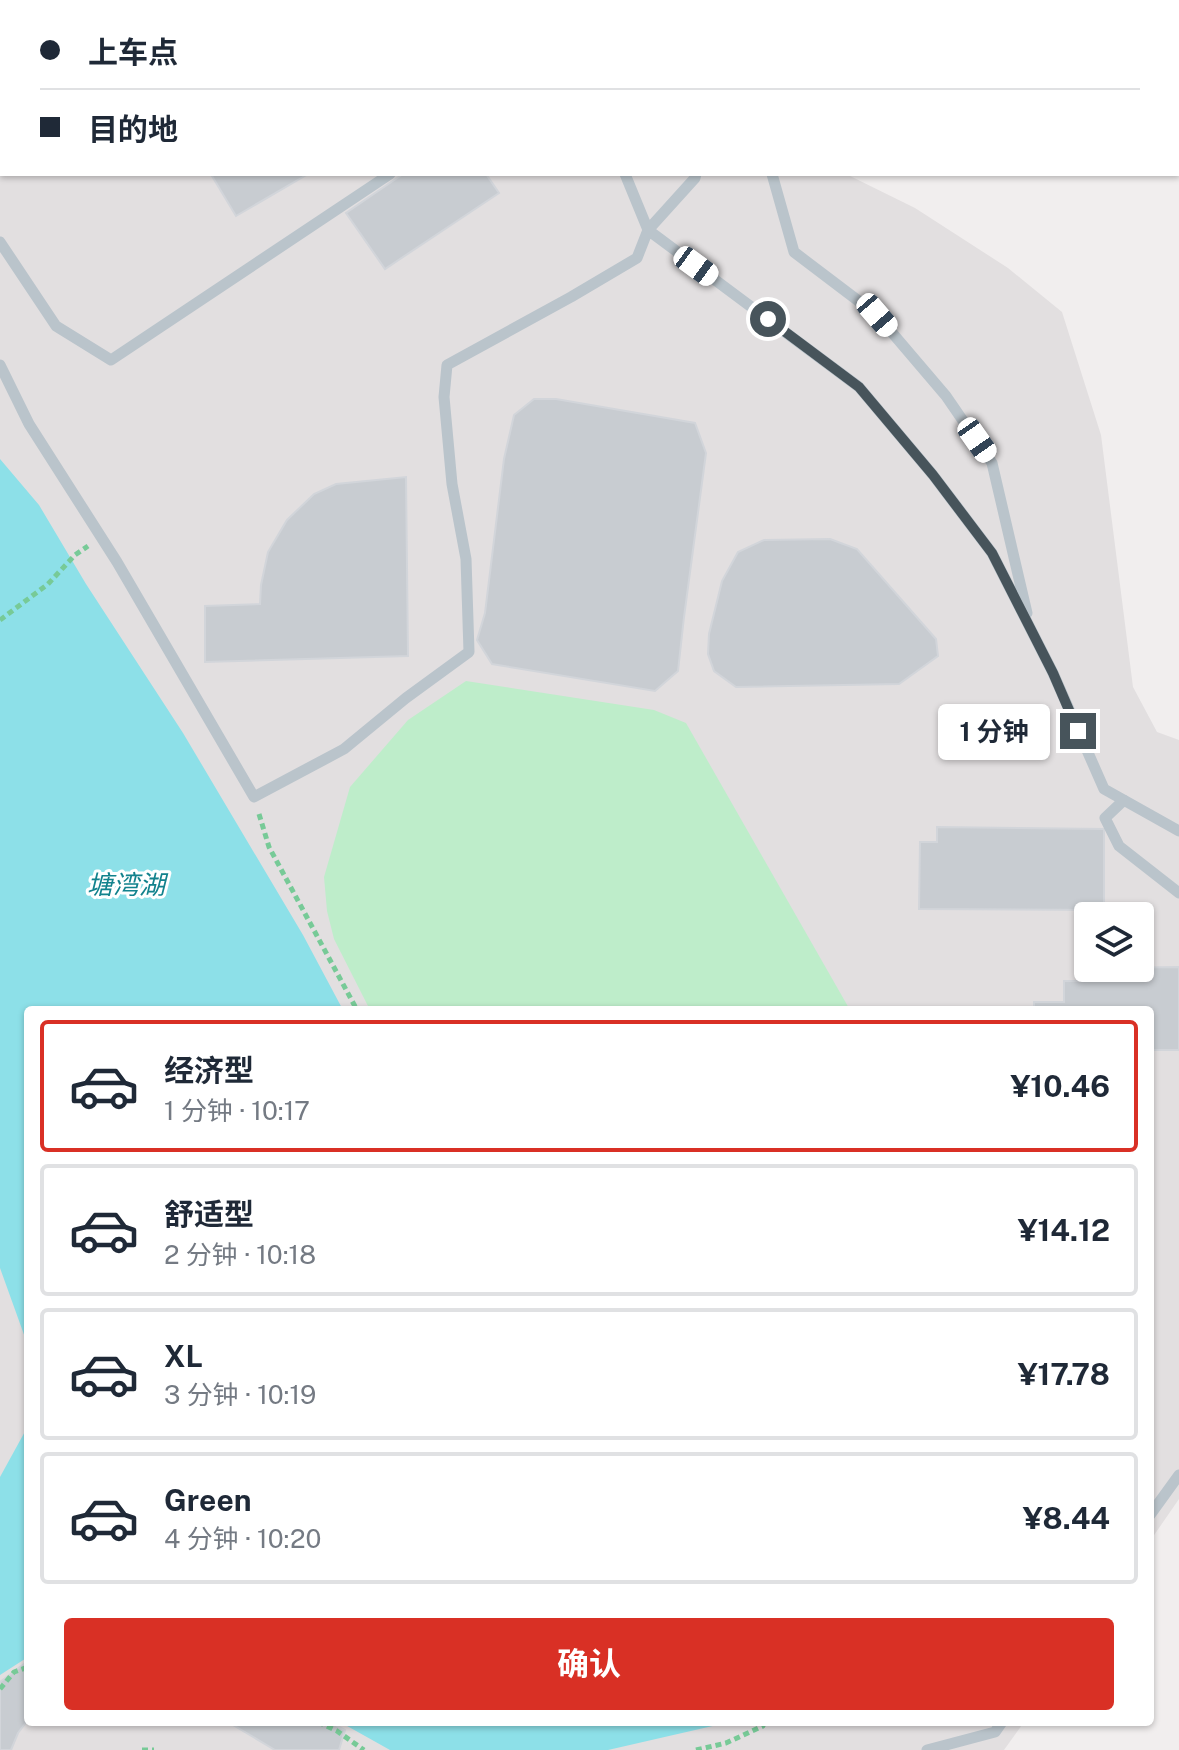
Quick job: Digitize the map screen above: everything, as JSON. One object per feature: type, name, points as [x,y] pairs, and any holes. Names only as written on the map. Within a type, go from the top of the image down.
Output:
[{"type":"lane","points":[[0,242],[56,326],[111,360],[387,176]]},
{"type":"lane","points":[[626,176],[648,230],[859,387],[933,475],[992,553],[1053,673],[1104,789],[1179,831]]},
{"type":"lane","points":[[0,365],[29,424],[101,537],[254,797],[344,749],[469,652],[466,559],[452,484],[444,397],[447,365],[637,258],[648,230],[696,176]]},
{"type":"lane","points":[[773,176],[794,252],[877,315],[946,396],[992,463],[1032,631]]},
{"type":"lane","points":[[1124,800],[1105,818],[1119,846],[1179,893]]},
{"type":"lane","points":[[1154,1509],[1179,1475]]},
{"type":"lane","points":[[927,1750],[995,1732],[999,1726]]},
{"type":"path","points":[[0,620],[48,584],[75,555],[101,537]]},
{"type":"path","points":[[254,797],[269,847],[355,1006]]},
{"type":"path","points":[[0,1689],[14,1672],[24,1668]]},
{"type":"path","points":[[326,1726],[364,1750]]},
{"type":"path","points":[[696,1750],[726,1743],[763,1726]]},
{"type":"path","points":[[142,1750],[154,1750]]},
{"type":"shaded area","points":[[0,176],[850,176],[915,208],[1008,268],[1062,312],[1101,435],[1133,687],[1157,732],[1179,740],[1179,1499],[1154,1535],[1154,1006],[24,1006],[24,1726],[1021,1726],[1004,1750],[0,1750]]},
{"type":"green space","points":[[466,681],[654,710],[686,723],[848,1006],[368,1006],[334,939],[327,911],[324,877],[350,787],[408,720]]},
{"type":"water","name":"塘湾湖","points":[[0,459],[39,505],[86,584],[183,733],[303,935],[341,1006],[24,1006],[24,1335],[0,1268]]},
{"type":"water","points":[[24,1433],[24,1660],[0,1675],[0,1477]]},
{"type":"water","points":[[347,1726],[713,1726],[608,1750],[390,1750]]},
{"type":"building","points":[[212,176],[305,176],[236,216]]},
{"type":"building","points":[[400,176],[487,176],[499,193],[385,269],[346,213]]},
{"type":"building","points":[[534,399],[556,399],[695,423],[706,453],[678,671],[655,691],[492,664],[477,640],[485,613],[504,459],[514,415]]},
{"type":"building","points":[[406,477],[408,656],[205,662],[205,606],[260,604],[268,552],[287,520],[314,494],[336,484]]},
{"type":"building","points":[[830,539],[857,549],[936,639],[938,656],[899,684],[736,687],[714,671],[708,654],[709,634],[722,581],[738,552],[764,540]]},
{"type":"building","points":[[937,827],[1104,829],[1104,902],[1074,902],[1074,910],[919,909],[920,842],[937,842]]},
{"type":"building","points":[[1154,967],[1179,967],[1179,1050],[1154,1050],[1154,1006],[1034,1006],[1034,1002],[1064,1002],[1064,981],[1154,982]]},
{"type":"building","points":[[24,1664],[24,1725],[11,1750],[0,1750],[0,1682]]},
{"type":"building","points":[[235,1726],[338,1726],[345,1730],[339,1750],[275,1750]]},
{"type":"route","points":[[768,319],[859,387],[933,475],[992,553],[1053,673],[1078,731]]}]
